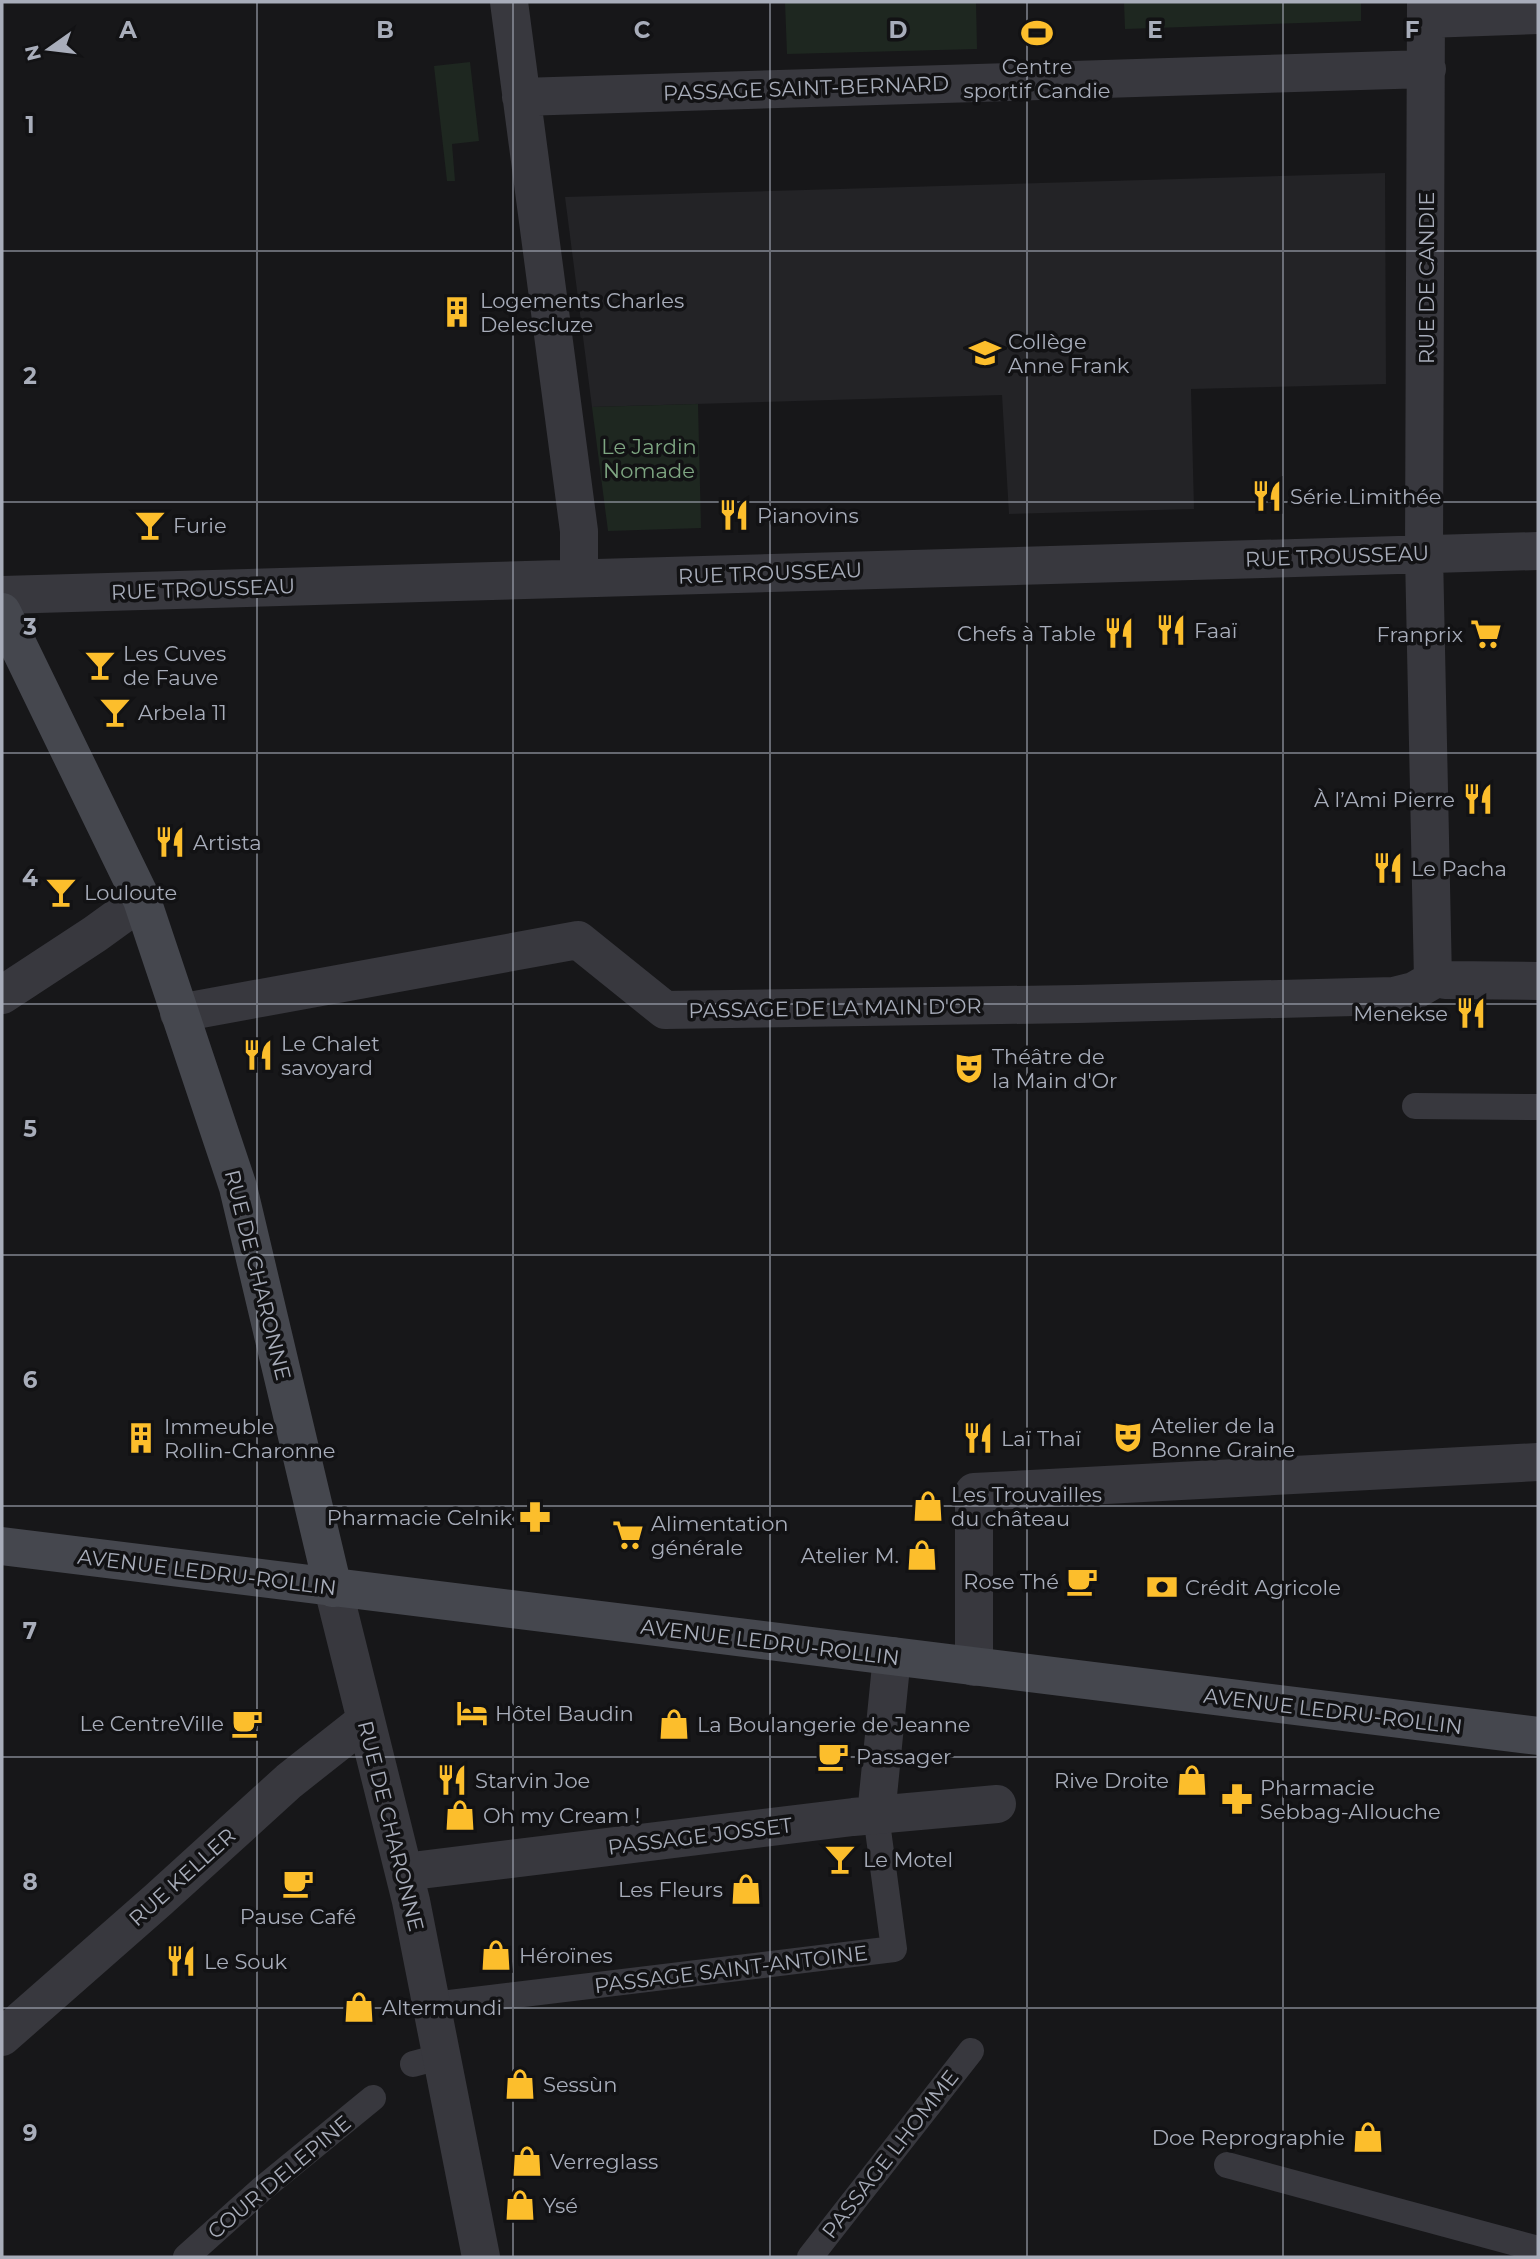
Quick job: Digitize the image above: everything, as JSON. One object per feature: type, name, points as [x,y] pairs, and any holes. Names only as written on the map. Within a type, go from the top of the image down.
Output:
[{"type":"main road","name":"RUE DE CHARONNE","points":[[2,612],[142,900],[238,1186],[333,1588]]},
{"type":"main road","name":"AVENUE LEDRU-ROLLIN","points":[[2,1546],[1538,1736]]},
{"type":"street","points":[[509,2],[579,531],[579,578]]},
{"type":"street","points":[[1426,10],[1538,15]]},
{"type":"street","name":"RUE DE CANDIE","points":[[1426,10],[1424,554],[1439,980]]},
{"type":"street","name":"PASSAGE SAINT-BERNARD","points":[[521,97],[1427,69]]},
{"type":"street","name":"RUE TROUSSEAU","points":[[2,595],[1538,551]]},
{"type":"street","points":[[2,995],[142,900]]},
{"type":"street","name":"PASSAGE DE LA MAIN D'OR","points":[[179,1013],[578,940],[665,1010],[1394,996],[1439,980],[1538,981]]},
{"type":"street","points":[[975,1667],[974,1492],[1538,1462]]},
{"type":"street","name":"RUE DE CHARONNE","points":[[333,1588],[404,1872],[433,2005],[428,2060],[481,2257]]},
{"type":"street","points":[[876,1815],[892,1656]]},
{"type":"street","name":"RUE KELLER","points":[[2,2037],[289,1781],[365,1721]]},
{"type":"street","name":"PASSAGE JOSSET","points":[[404,1872],[876,1815],[997,1804]]},
{"type":"lane","points":[[1415,1106],[1538,1107]]},
{"type":"lane","name":"PASSAGE SAINT-ANTOINE","points":[[433,2005],[894,1949],[876,1815]]},
{"type":"lane","name":"PASSAGE LHOMME","points":[[810,2257],[971,2051]]},
{"type":"lane","name":"COUR DELEPINE","points":[[186,2257],[262,2188],[373,2098]]},
{"type":"lane","points":[[1227,2165],[1538,2249]]},
{"type":"shaded area","name":"Collège Anne Frank","points":[[1385,173],[1386,384],[1191,389],[1194,509],[1009,514],[1002,395],[592,407],[565,197]]},
{"type":"green space","points":[[785,2],[976,2],[977,49],[787,54]]},
{"type":"green space","points":[[1124,2],[1361,2],[1361,21],[1125,29]]},
{"type":"green space","points":[[470,62],[479,141],[452,144],[455,181],[447,181],[434,66]]},
{"type":"green space","name":"Le Jardin Nomade","points":[[698,404],[701,528],[608,531],[592,407]]},
{"type":"place","name":"Centre sportif Candie","points":[[1037,33]]},
{"type":"place","name":"Logements Charles Delescluze","points":[[457,312]]},
{"type":"place","name":"Collège Anne Frank","points":[[985,353]]},
{"type":"place","name":"Série Limithée","points":[[1267,496]]},
{"type":"place","name":"Pianovins","points":[[734,515]]},
{"type":"place","name":"Furie","points":[[150,525]]},
{"type":"place","name":"Faaï","points":[[1171,630]]},
{"type":"place","name":"Chefs à Table","points":[[1119,633]]},
{"type":"place","name":"Franprix","points":[[1486,634]]},
{"type":"place","name":"Les Cuves de Fauve","points":[[100,665]]},
{"type":"place","name":"Arbela 11","points":[[115,712]]},
{"type":"place","name":"À l’Ami Pierre","points":[[1478,799]]},
{"type":"place","name":"Artista","points":[[170,842]]},
{"type":"place","name":"Le Pacha","points":[[1388,868]]},
{"type":"place","name":"Louloute","points":[[61,892]]},
{"type":"place","name":"Menekse","points":[[1471,1013]]},
{"type":"place","name":"Le Chalet savoyard","points":[[258,1055]]},
{"type":"place","name":"Théâtre de la Main d'Or","points":[[969,1068]]},
{"type":"place","name":"Atelier de la Bonne Graine","points":[[1128,1437]]},
{"type":"place","name":"Immeuble Rollin-Charonne","points":[[141,1438]]},
{"type":"place","name":"Laï Thaï","points":[[978,1438]]},
{"type":"place","name":"Les Trouvailles du château","points":[[928,1506]]},
{"type":"place","name":"Pharmacie Celnik","points":[[535,1517]]},
{"type":"place","name":"Alimentation générale","points":[[628,1535]]},
{"type":"place","name":"Atelier M.","points":[[922,1555]]},
{"type":"place","name":"Rose Thé","points":[[1082,1581]]},
{"type":"place","name":"Crédit Agricole","points":[[1162,1587]]},
{"type":"place","name":"Hôtel Baudin","points":[[472,1713]]},
{"type":"place","name":"Le CentreVille","points":[[247,1723]]},
{"type":"place","name":"La Boulangerie de Jeanne","points":[[674,1724]]},
{"type":"place","name":"Passager","points":[[833,1756]]},
{"type":"place","name":"Starvin Joe","points":[[452,1780]]},
{"type":"place","name":"Rive Droite","points":[[1192,1780]]},
{"type":"place","name":"Pharmacie Sebbag-Allouche","points":[[1237,1799]]},
{"type":"place","name":"Oh my Cream !","points":[[460,1815]]},
{"type":"place","name":"Le Motel","points":[[840,1859]]},
{"type":"place","name":"Pause Café","points":[[298,1883]]},
{"type":"place","name":"Les Fleurs","points":[[746,1889]]},
{"type":"place","name":"Héroïnes","points":[[496,1955]]},
{"type":"place","name":"Le Souk","points":[[181,1961]]},
{"type":"place","name":"Altermundi","points":[[359,2007]]},
{"type":"place","name":"Sessùn","points":[[520,2084]]},
{"type":"place","name":"Doe Reprographie","points":[[1368,2137]]},
{"type":"place","name":"Verreglass","points":[[527,2161]]},
{"type":"place","name":"Ysé","points":[[520,2205]]}]
